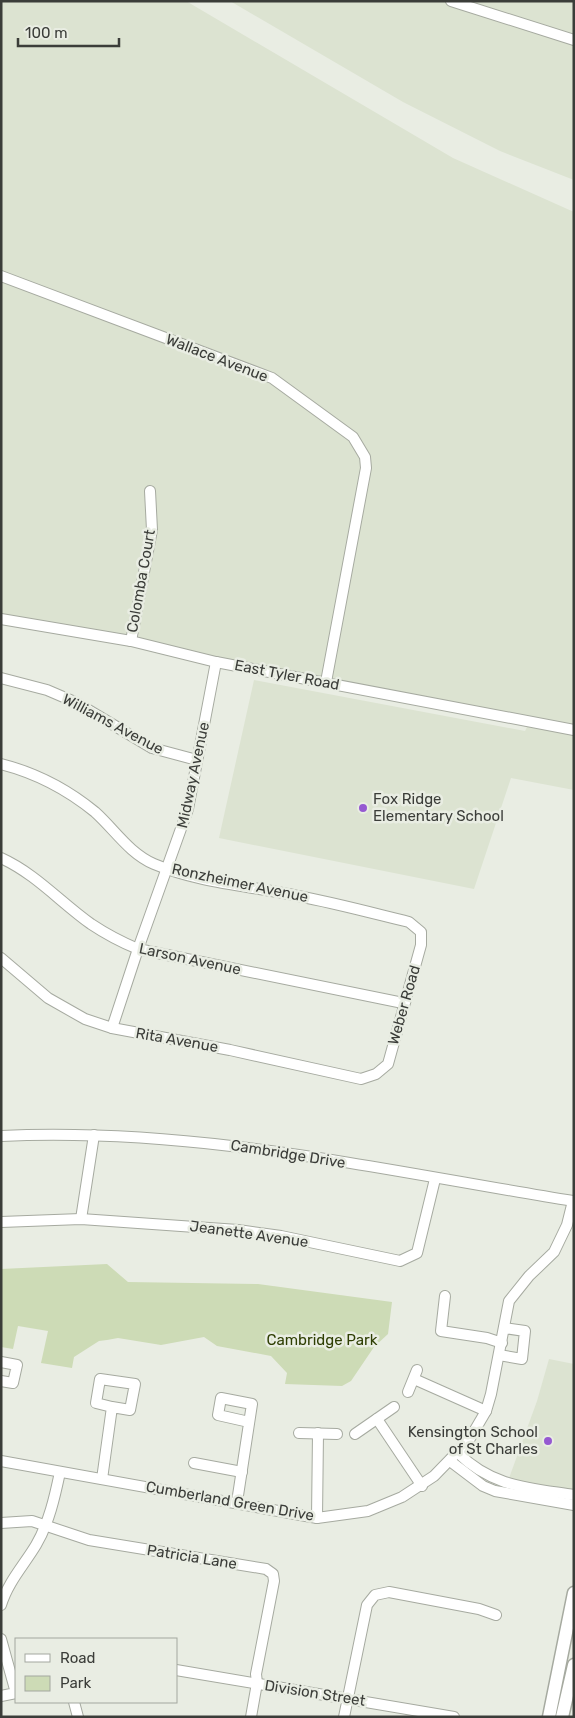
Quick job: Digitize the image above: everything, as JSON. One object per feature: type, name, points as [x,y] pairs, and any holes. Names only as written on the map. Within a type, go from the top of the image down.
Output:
[{"type":"main road","points":[[549,1717],[574,1593]]},
{"type":"main road","points":[[562,1717],[574,1665]]},
{"type":"street","points":[[451,1],[574,40]]},
{"type":"street","name":"Wallace Avenue","points":[[1,276],[272,378],[353,437],[365,457],[366,468],[326,682]]},
{"type":"street","name":"Colomba Court","points":[[131,642],[152,530],[150,491]]},
{"type":"street","name":"East Tyler Road","points":[[1,620],[131,642],[216,662],[574,730]]},
{"type":"street","name":"Midway Avenue","points":[[112,1028],[188,809],[216,662]]},
{"type":"street","name":"Williams Avenue","points":[[1,678],[40,688],[75,702],[152,748],[197,760]]},
{"type":"street","name":"Ronzheimer Avenue","points":[[1,764],[44,779],[72,795],[96,813],[140,856],[166,868],[187,875],[317,900],[409,922],[417,929]]},
{"type":"street","name":"Larson Avenue","points":[[1,858],[41,882],[74,911],[109,936],[138,949],[403,1003]]},
{"type":"street","name":"Weber Road","points":[[372,1076],[388,1064],[403,1003],[421,944],[421,932],[417,929]]},
{"type":"street","name":"Rita Avenue","points":[[1,958],[32,986],[64,1009],[85,1020],[112,1028],[230,1050],[361,1079],[372,1076]]},
{"type":"street","points":[[81,1219],[94,1135]]},
{"type":"street","name":"Cambridge Drive","points":[[1,1136],[94,1135],[230,1144],[573,1201]]},
{"type":"street","name":"Jeanette Avenue","points":[[1,1222],[81,1219],[157,1222],[281,1236],[400,1260],[416,1252],[435,1179]]},
{"type":"street","name":"Cumberland Green Drive","points":[[1,1461],[237,1502],[317,1518],[368,1511],[402,1497],[422,1486],[458,1453],[486,1411],[502,1343],[509,1301],[528,1276],[554,1252],[567,1224],[573,1201]]},
{"type":"street","points":[[446,1296],[441,1331],[487,1338],[502,1343]]},
{"type":"street","points":[[499,1355],[522,1359],[525,1331],[504,1328]]},
{"type":"street","points":[[1,1362],[16,1365],[13,1383],[1,1381]]},
{"type":"street","points":[[408,1392],[415,1374],[486,1411]]},
{"type":"street","points":[[102,1479],[112,1407]]},
{"type":"street","points":[[355,1434],[394,1407]]},
{"type":"street","points":[[377,1419],[422,1486]]},
{"type":"street","points":[[237,1502],[249,1422]]},
{"type":"street","points":[[299,1433],[337,1434]]},
{"type":"street","points":[[317,1518],[318,1433]]},
{"type":"street","points":[[458,1453],[479,1471],[508,1484],[574,1495]]},
{"type":"street","points":[[450,1461],[483,1486],[494,1491],[574,1505]]},
{"type":"street","points":[[194,1463],[242,1472]]},
{"type":"street","points":[[1,1605],[15,1575],[36,1546],[45,1526],[60,1472]]},
{"type":"street","name":"Patricia Lane","points":[[1,1523],[32,1521],[89,1540],[266,1569],[273,1574],[274,1581],[256,1674],[257,1684]]},
{"type":"street","points":[[344,1717],[367,1605],[375,1595],[389,1592],[479,1608],[496,1615]]},
{"type":"street","points":[[1,1640],[15,1689]]},
{"type":"street","name":"Division Street","points":[[178,1670],[454,1717]]},
{"type":"street","points":[[251,1717],[257,1684]]},
{"type":"street","points":[[1,1696],[15,1693]]},
{"type":"street","points":[[74,1703],[78,1717]]},
{"type":"shaded area","points":[[1,1],[186,1],[453,158],[574,212],[574,726],[1,617]]},
{"type":"shaded area","points":[[230,1],[574,1],[574,180],[500,151],[403,102]]},
{"type":"shaded area","name":"Fox Ridge Elementary School","points":[[254,680],[525,731],[528,725],[574,733],[574,790],[511,778],[474,889],[219,838]]},
{"type":"shaded area","name":"Kensington School of St Charles","points":[[549,1359],[574,1364],[574,1493],[508,1481],[537,1401]]},
{"type":"green space","name":"Cambridge Park","points":[[107,1264],[128,1282],[258,1284],[392,1302],[388,1334],[374,1347],[351,1381],[342,1386],[285,1384],[287,1373],[271,1356],[217,1346],[204,1337],[161,1345],[118,1338],[99,1341],[74,1357],[72,1368],[41,1363],[48,1331],[18,1326],[13,1349],[1,1347],[1,1269]]},
{"type":"place","name":"Fox Ridge Elementary School","points":[[363,808]]},
{"type":"place","name":"Kensington School of St Charles","points":[[548,1441]]}]
